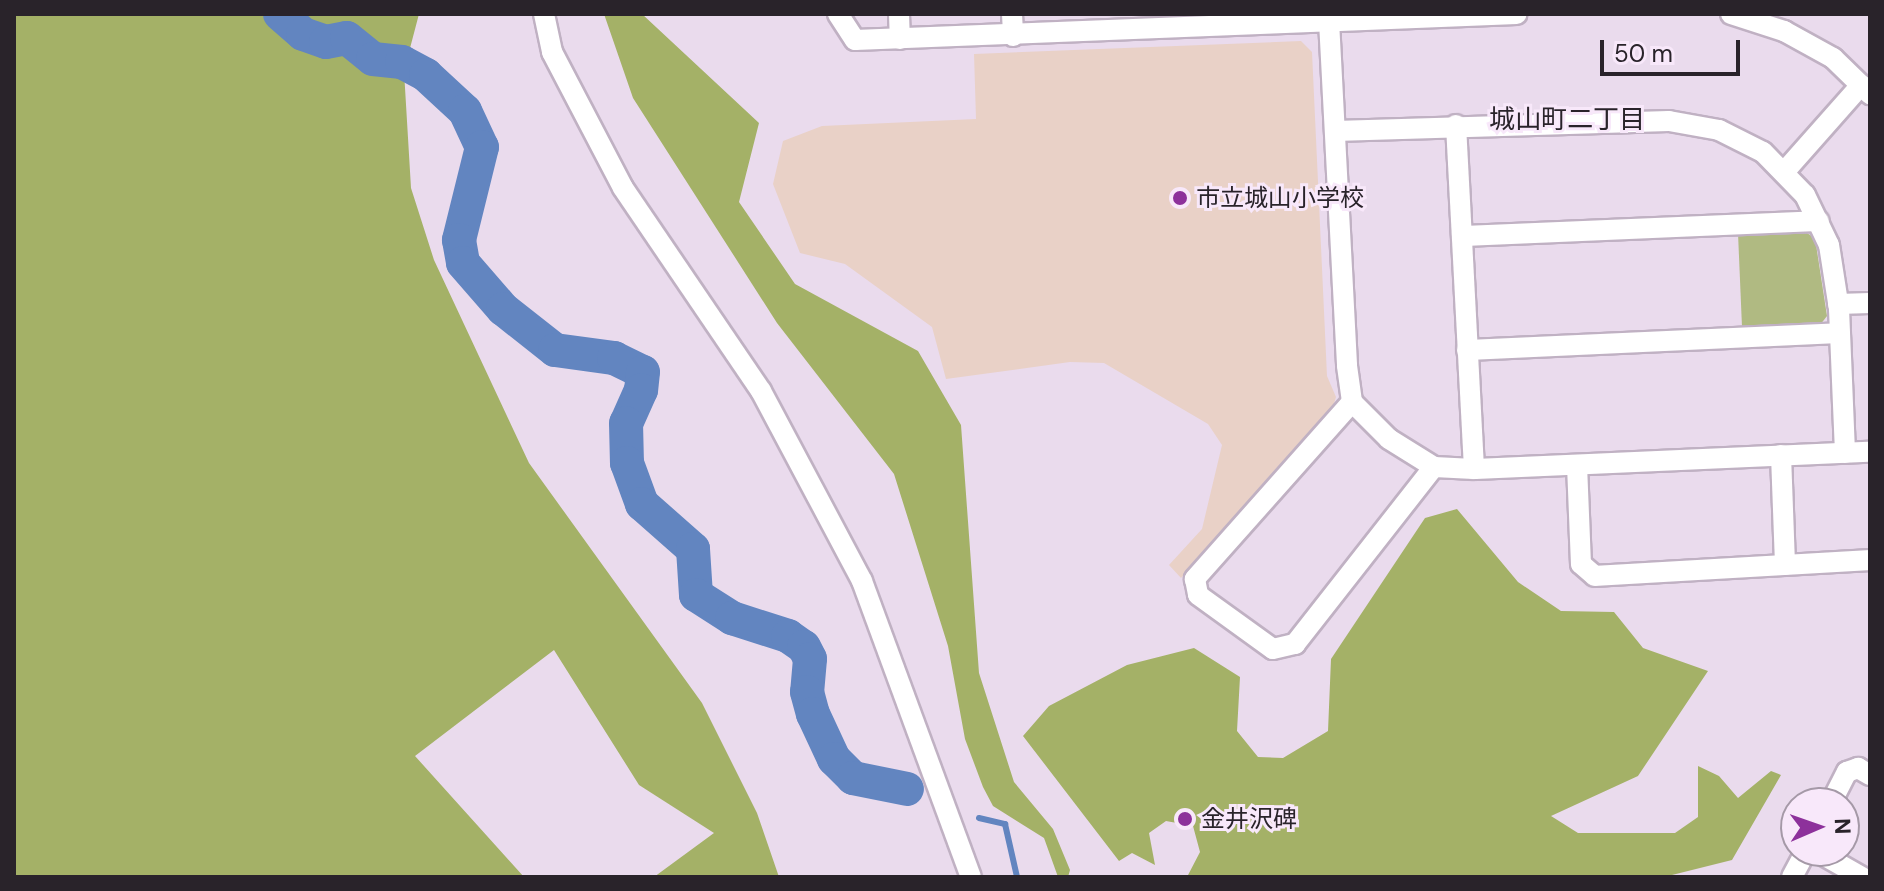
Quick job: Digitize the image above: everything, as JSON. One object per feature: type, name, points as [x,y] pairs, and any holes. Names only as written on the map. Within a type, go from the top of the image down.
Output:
[{"type":"street","points":[[544,14],[552,52],[623,188],[761,391],[862,581],[971,877]]},
{"type":"street","points":[[838,14],[855,40],[1013,36],[1130,22],[1329,21],[1516,14]]},
{"type":"street","points":[[899,14],[900,39]]},
{"type":"street","points":[[1012,14],[1013,36]]},
{"type":"street","points":[[1731,14],[1784,31],[1833,58],[1865,89],[1785,171]]},
{"type":"street","points":[[1329,21],[1338,256],[1352,402],[1389,439],[1434,467],[1474,469],[1870,452]]},
{"type":"street","points":[[1335,131],[1456,125],[1690,124],[1742,140],[1785,171],[1819,221],[1838,304],[1845,453]]},
{"type":"street","points":[[1456,125],[1474,469]]},
{"type":"street","points":[[1462,236],[1819,221]]},
{"type":"street","points":[[1838,304],[1870,303]]},
{"type":"street","points":[[1467,350],[1840,333]]},
{"type":"street","points":[[1352,402],[1195,579],[1198,595],[1273,649],[1295,644],[1434,467]]},
{"type":"street","points":[[1781,455],[1785,565]]},
{"type":"street","points":[[1577,465],[1581,564],[1595,576],[1870,560]]},
{"type":"street","points":[[1839,787],[1847,772],[1858,768],[1870,775]]},
{"type":"street","points":[[1844,867],[1862,877]]},
{"type":"shaded area","points":[[1301,41],[1312,52],[1327,376],[1336,397],[1333,407],[1181,578],[1169,565],[1202,529],[1222,445],[1208,424],[1104,363],[1070,362],[946,379],[932,327],[845,264],[800,253],[773,184],[783,141],[822,126],[976,119],[974,54]]},
{"type":"green space","points":[[14,14],[419,14],[404,71],[411,188],[434,260],[529,463],[702,703],[757,813],[779,877],[654,877],[714,833],[639,785],[554,650],[415,756],[524,877],[14,877]]},
{"type":"green space","points":[[604,14],[642,14],[759,123],[739,202],[795,284],[918,351],[961,425],[979,673],[1014,782],[1053,829],[1070,870],[1068,877],[1058,877],[1044,838],[993,806],[983,787],[965,739],[948,646],[894,474],[777,323],[633,98]]},
{"type":"green space","points":[[1802,230],[1815,238],[1827,316],[1820,325],[1742,327],[1738,233]]},
{"type":"green space","points":[[1457,509],[1518,582],[1561,611],[1614,612],[1643,648],[1708,671],[1638,776],[1551,816],[1578,833],[1675,833],[1698,817],[1698,766],[1719,776],[1738,798],[1771,771],[1781,775],[1732,860],[1664,877],[1187,877],[1200,852],[1193,826],[1166,821],[1149,833],[1155,865],[1132,853],[1119,861],[1023,736],[1049,706],[1127,665],[1194,648],[1240,677],[1237,731],[1258,757],[1283,758],[1328,731],[1331,659],[1425,518]]},
{"type":"waterway","points":[[280,14],[303,34],[326,42],[347,38],[373,59],[402,62],[426,75],[465,111],[482,147],[459,240],[463,263],[503,309],[555,350],[614,358],[643,372],[641,390],[626,423],[627,463],[642,504],[693,549],[696,595],[732,618],[788,636],[804,647],[810,659],[807,692],[813,714],[834,759],[853,778],[907,789]]},
{"type":"waterway","points":[[979,818],[1005,824],[1017,877]]},
{"type":"place","name":"市立城山小学校","points":[[1180,198]]},
{"type":"place","name":"金井沢碑","points":[[1185,819]]},
{"type":"district","name":"城山町二丁目","points":[[1567,120]]}]
